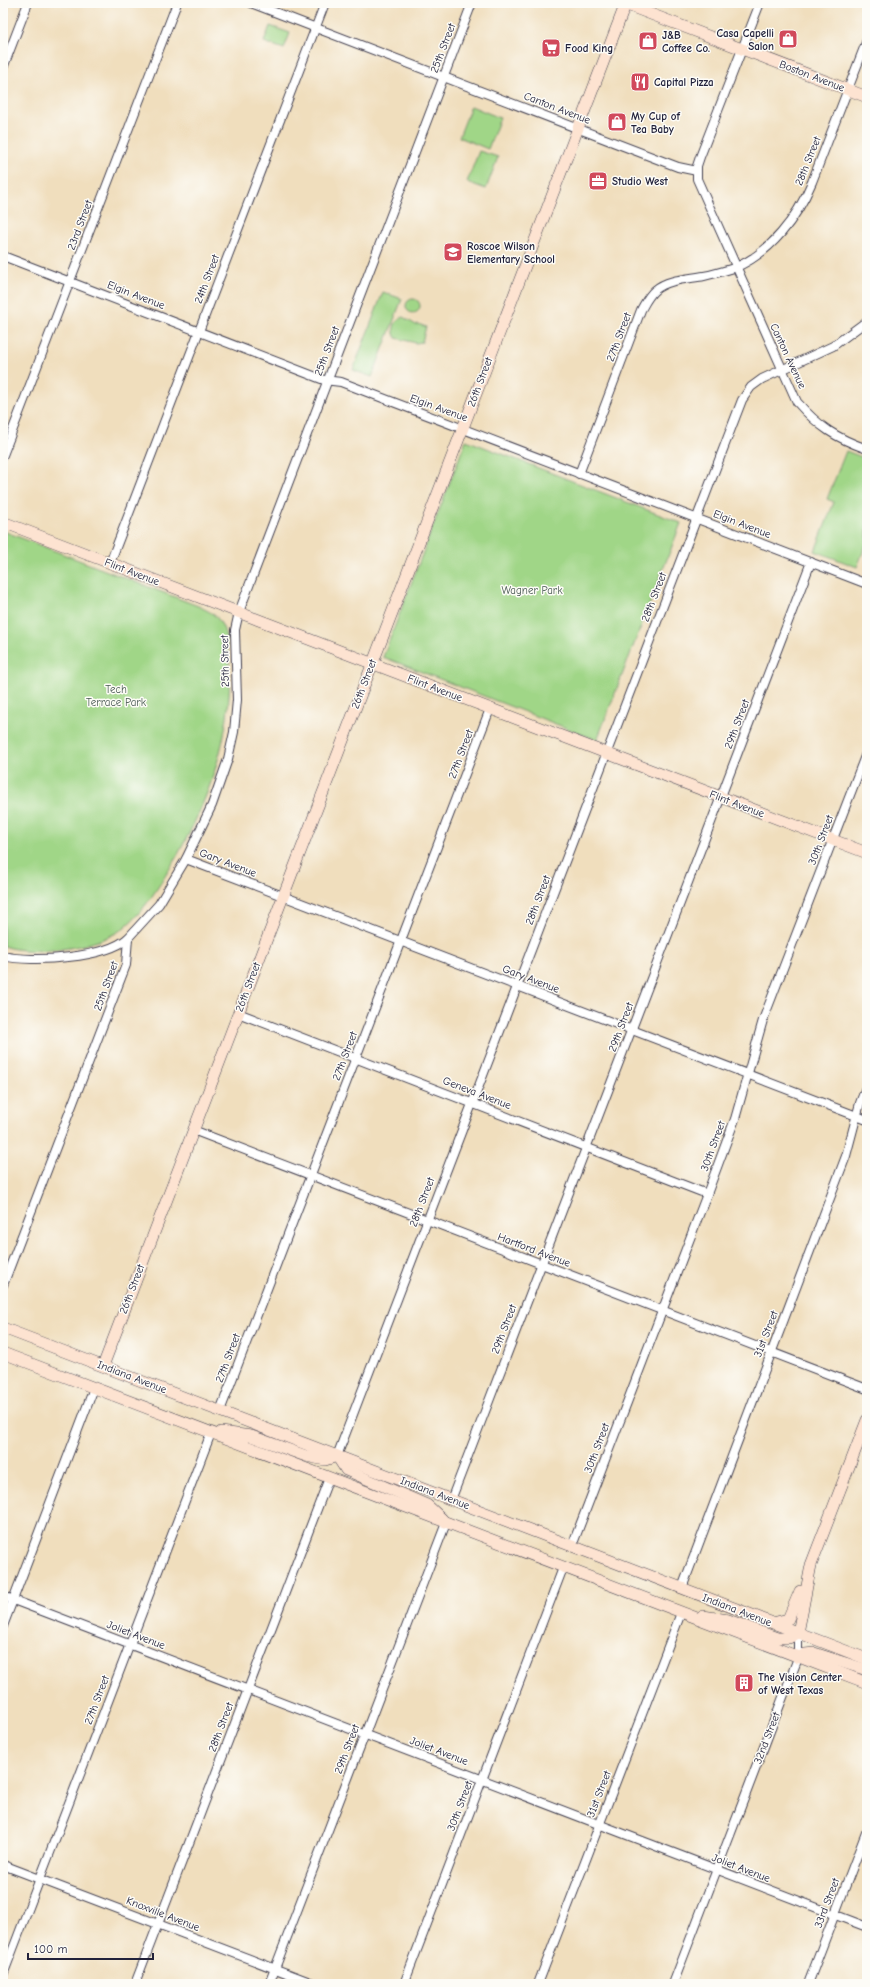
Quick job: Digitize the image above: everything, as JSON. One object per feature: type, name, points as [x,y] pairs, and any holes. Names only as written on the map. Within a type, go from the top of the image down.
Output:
[{"type":"street","points":[[3,68],[28,3]]},
{"type":"street","name":"23rd Street","points":[[3,455],[177,3]]},
{"type":"street","name":"Canton Avenue","points":[[251,3],[678,166],[697,171],[699,184],[797,402],[815,422],[837,437],[867,450]]},
{"type":"street","name":"24th Street","points":[[110,563],[326,3]]},
{"type":"street","name":"25th Street","points":[[3,1285],[126,965],[128,938],[159,904],[186,859],[212,805],[228,759],[234,732],[237,700],[235,630],[239,612],[472,3]]},
{"type":"street","name":"Boston Avenue","points":[[624,3],[867,97]]},
{"type":"street","name":"26th Street","points":[[103,1366],[578,128],[624,3]]},
{"type":"street","points":[[697,171],[700,156],[760,3]]},
{"type":"street","name":"28th Street","points":[[736,267],[757,254],[770,243],[797,214],[812,182],[867,40]]},
{"type":"street","name":"Elgin Avenue","points":[[3,256],[199,332],[328,380],[341,382],[463,428],[867,584]]},
{"type":"street","name":"27th Street","points":[[579,474],[641,310],[647,298],[655,290],[666,284],[718,273],[736,267]]},
{"type":"street","points":[[782,370],[834,346],[867,321]]},
{"type":"street","name":"28th Street","points":[[337,1456],[742,400],[751,387],[782,370]]},
{"type":"street","name":"Flint Avenue","points":[[3,522],[867,853]]},
{"type":"street","name":"29th Street","points":[[451,1500],[811,562]]},
{"type":"street","name":"27th Street","points":[[220,1411],[490,709]]},
{"type":"street","name":"30th Street","points":[[572,1546],[735,1119],[763,1020],[867,751]]},
{"type":"street","name":"Gary Avenue","points":[[186,859],[867,1120]]},
{"type":"street","points":[[3,956],[29,960],[66,958],[106,949],[120,944],[128,938]]},
{"type":"street","name":"Geneva Avenue","points":[[238,1013],[586,1146],[707,1194]]},
{"type":"street","name":"31st Street","points":[[682,1588],[846,1156],[867,1086]]},
{"type":"street","name":"Hartford Avenue","points":[[193,1130],[867,1389]]},
{"type":"street","name":"Indiana Avenue","points":[[3,1328],[867,1659]]},
{"type":"street","name":"Indiana Avenue","points":[[3,1353],[680,1613],[867,1683]]},
{"type":"street","points":[[3,1626],[94,1388]]},
{"type":"street","name":"32nd Street","points":[[673,1984],[798,1658],[798,1633],[811,1565],[867,1420]]},
{"type":"street","points":[[211,1433],[227,1432],[250,1436],[306,1456],[325,1460],[337,1456],[346,1470],[427,1505],[446,1523]]},
{"type":"street","name":"27th Street","points":[[3,1975],[211,1433]]},
{"type":"street","name":"28th Street","points":[[135,1984],[329,1478]]},
{"type":"street","name":"29th Street","points":[[269,1984],[446,1523]]},
{"type":"street","points":[[773,1623],[785,1621],[790,1617],[811,1565]]},
{"type":"street","name":"30th Street","points":[[404,1984],[563,1568]]},
{"type":"street","name":"Joliet Avenue","points":[[3,1596],[867,1927]]},
{"type":"street","points":[[680,1613],[728,1620],[777,1638],[789,1638],[798,1633]]},
{"type":"street","name":"31st Street","points":[[538,1984],[680,1613]]},
{"type":"street","points":[[798,1658],[805,1654],[814,1653],[867,1670]]},
{"type":"street","name":"33rd Street","points":[[808,1984],[867,1830]]},
{"type":"street","name":"Knoxville Avenue","points":[[3,1865],[315,1984]]},
{"type":"green space","points":[[270,26],[290,33],[284,49],[264,42]]},
{"type":"green space","points":[[471,106],[500,118],[488,149],[459,137]]},
{"type":"green space","points":[[479,151],[498,157],[486,189],[467,182]]},
{"type":"green space","points":[[383,292],[402,299],[372,377],[353,370]]},
{"type":"green space","points":[[413,299],[418,301],[420,306],[418,311],[413,313],[408,311],[406,306],[408,301]]},
{"type":"green space","points":[[403,317],[416,325],[418,324],[426,327],[422,342],[416,343],[396,338],[394,335],[394,326],[397,321]]},
{"type":"green space","name":"Wagner Park","points":[[466,440],[681,523],[597,740],[383,657]]},
{"type":"green space","points":[[846,451],[867,459],[867,542],[857,567],[815,551],[834,502],[827,499]]},
{"type":"green space","name":"Tech Terrace Park","points":[[3,531],[203,608],[218,619],[224,629],[226,639],[229,662],[227,716],[215,769],[196,820],[165,876],[140,912],[127,925],[116,933],[102,940],[85,945],[32,951],[3,946]]},
{"type":"place","name":"Casa Capelli Salon","points":[[788,39]]},
{"type":"place","name":"J&B Coffee Co.","points":[[648,41]]},
{"type":"place","name":"Food King","points":[[551,48]]},
{"type":"place","name":"Capital Pizza","points":[[640,82]]},
{"type":"place","name":"My Cup of Tea Baby","points":[[617,122]]},
{"type":"place","name":"Studio West","points":[[598,181]]},
{"type":"place","name":"Roscoe Wilson Elementary School","points":[[453,252]]},
{"type":"place","name":"The Vision Center of West Texas","points":[[744,1683]]}]
